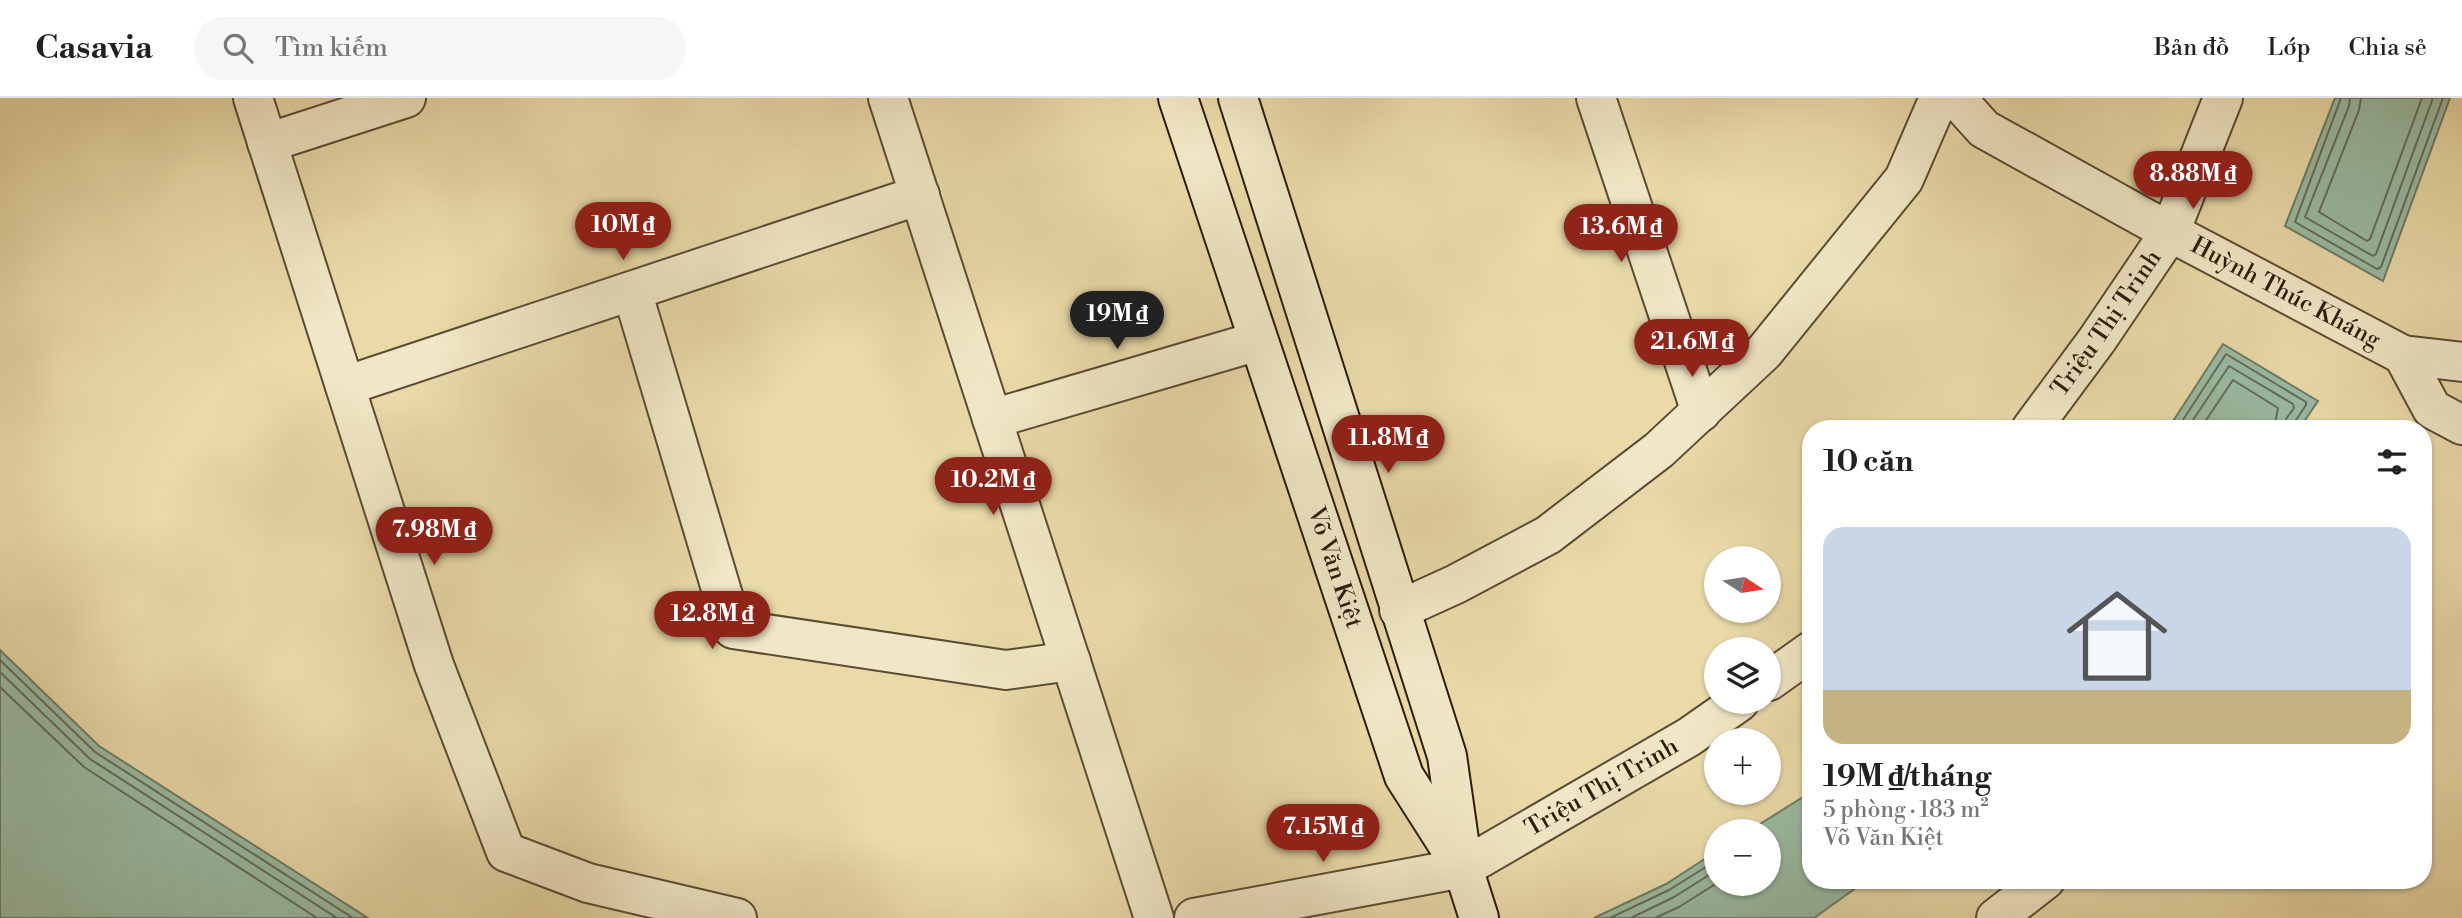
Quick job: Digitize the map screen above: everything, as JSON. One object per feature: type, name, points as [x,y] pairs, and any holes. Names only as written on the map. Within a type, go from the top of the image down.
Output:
[{"type":"street","points":[[253,98],[435,665],[506,852],[588,883],[737,918]]},
{"type":"street","points":[[267,142],[406,98]]},
{"type":"street","points":[[888,98],[1154,918]]},
{"type":"street","name":"Võ Văn Kiệt","points":[[1178,98],[1404,776],[1463,869]]},
{"type":"street","name":"Võ Văn Kiệt","points":[[1238,98],[1447,756],[1463,869],[1479,918]]},
{"type":"street","points":[[1597,98],[1701,412]]},
{"type":"street","points":[[1399,610],[1456,584],[1548,535],[1659,450],[1701,412],[1764,352],[1905,178],[1939,98]]},
{"type":"street","name":"Huỳnh Thúc Kháng","points":[[1956,98],[1984,129],[2170,232],[2403,355],[2462,363]]},
{"type":"street","name":"Triệu Thị Trinh","points":[[2038,420],[2097,340],[2170,232],[2223,98]]},
{"type":"street","points":[[345,386],[920,195]]},
{"type":"street","points":[[632,291],[733,629],[1006,670],[1071,661]]},
{"type":"street","points":[[992,419],[1258,341]]},
{"type":"street","name":"Huỳnh Thúc Kháng","points":[[2403,355],[2438,421]]},
{"type":"street","points":[[2438,421],[2462,363]]},
{"type":"street","points":[[1781,672],[1802,657]]},
{"type":"street","name":"Triệu Thị Trinh","points":[[1194,918],[1463,869],[1689,737],[1722,714]]},
{"type":"street","points":[[1996,918],[2033,889]]},
{"type":"water","points":[[2335,98],[2450,98],[2383,281],[2285,226]]},
{"type":"water","points":[[2223,344],[2318,401],[2305,420],[2174,420]]},
{"type":"water","points":[[0,650],[99,746],[368,918],[0,918]]},
{"type":"water","points":[[1802,798],[1802,889],[1854,889],[1814,918],[1594,918],[1666,884],[1704,859],[1704,896],[1781,896],[1781,819],[1768,819]]}]
